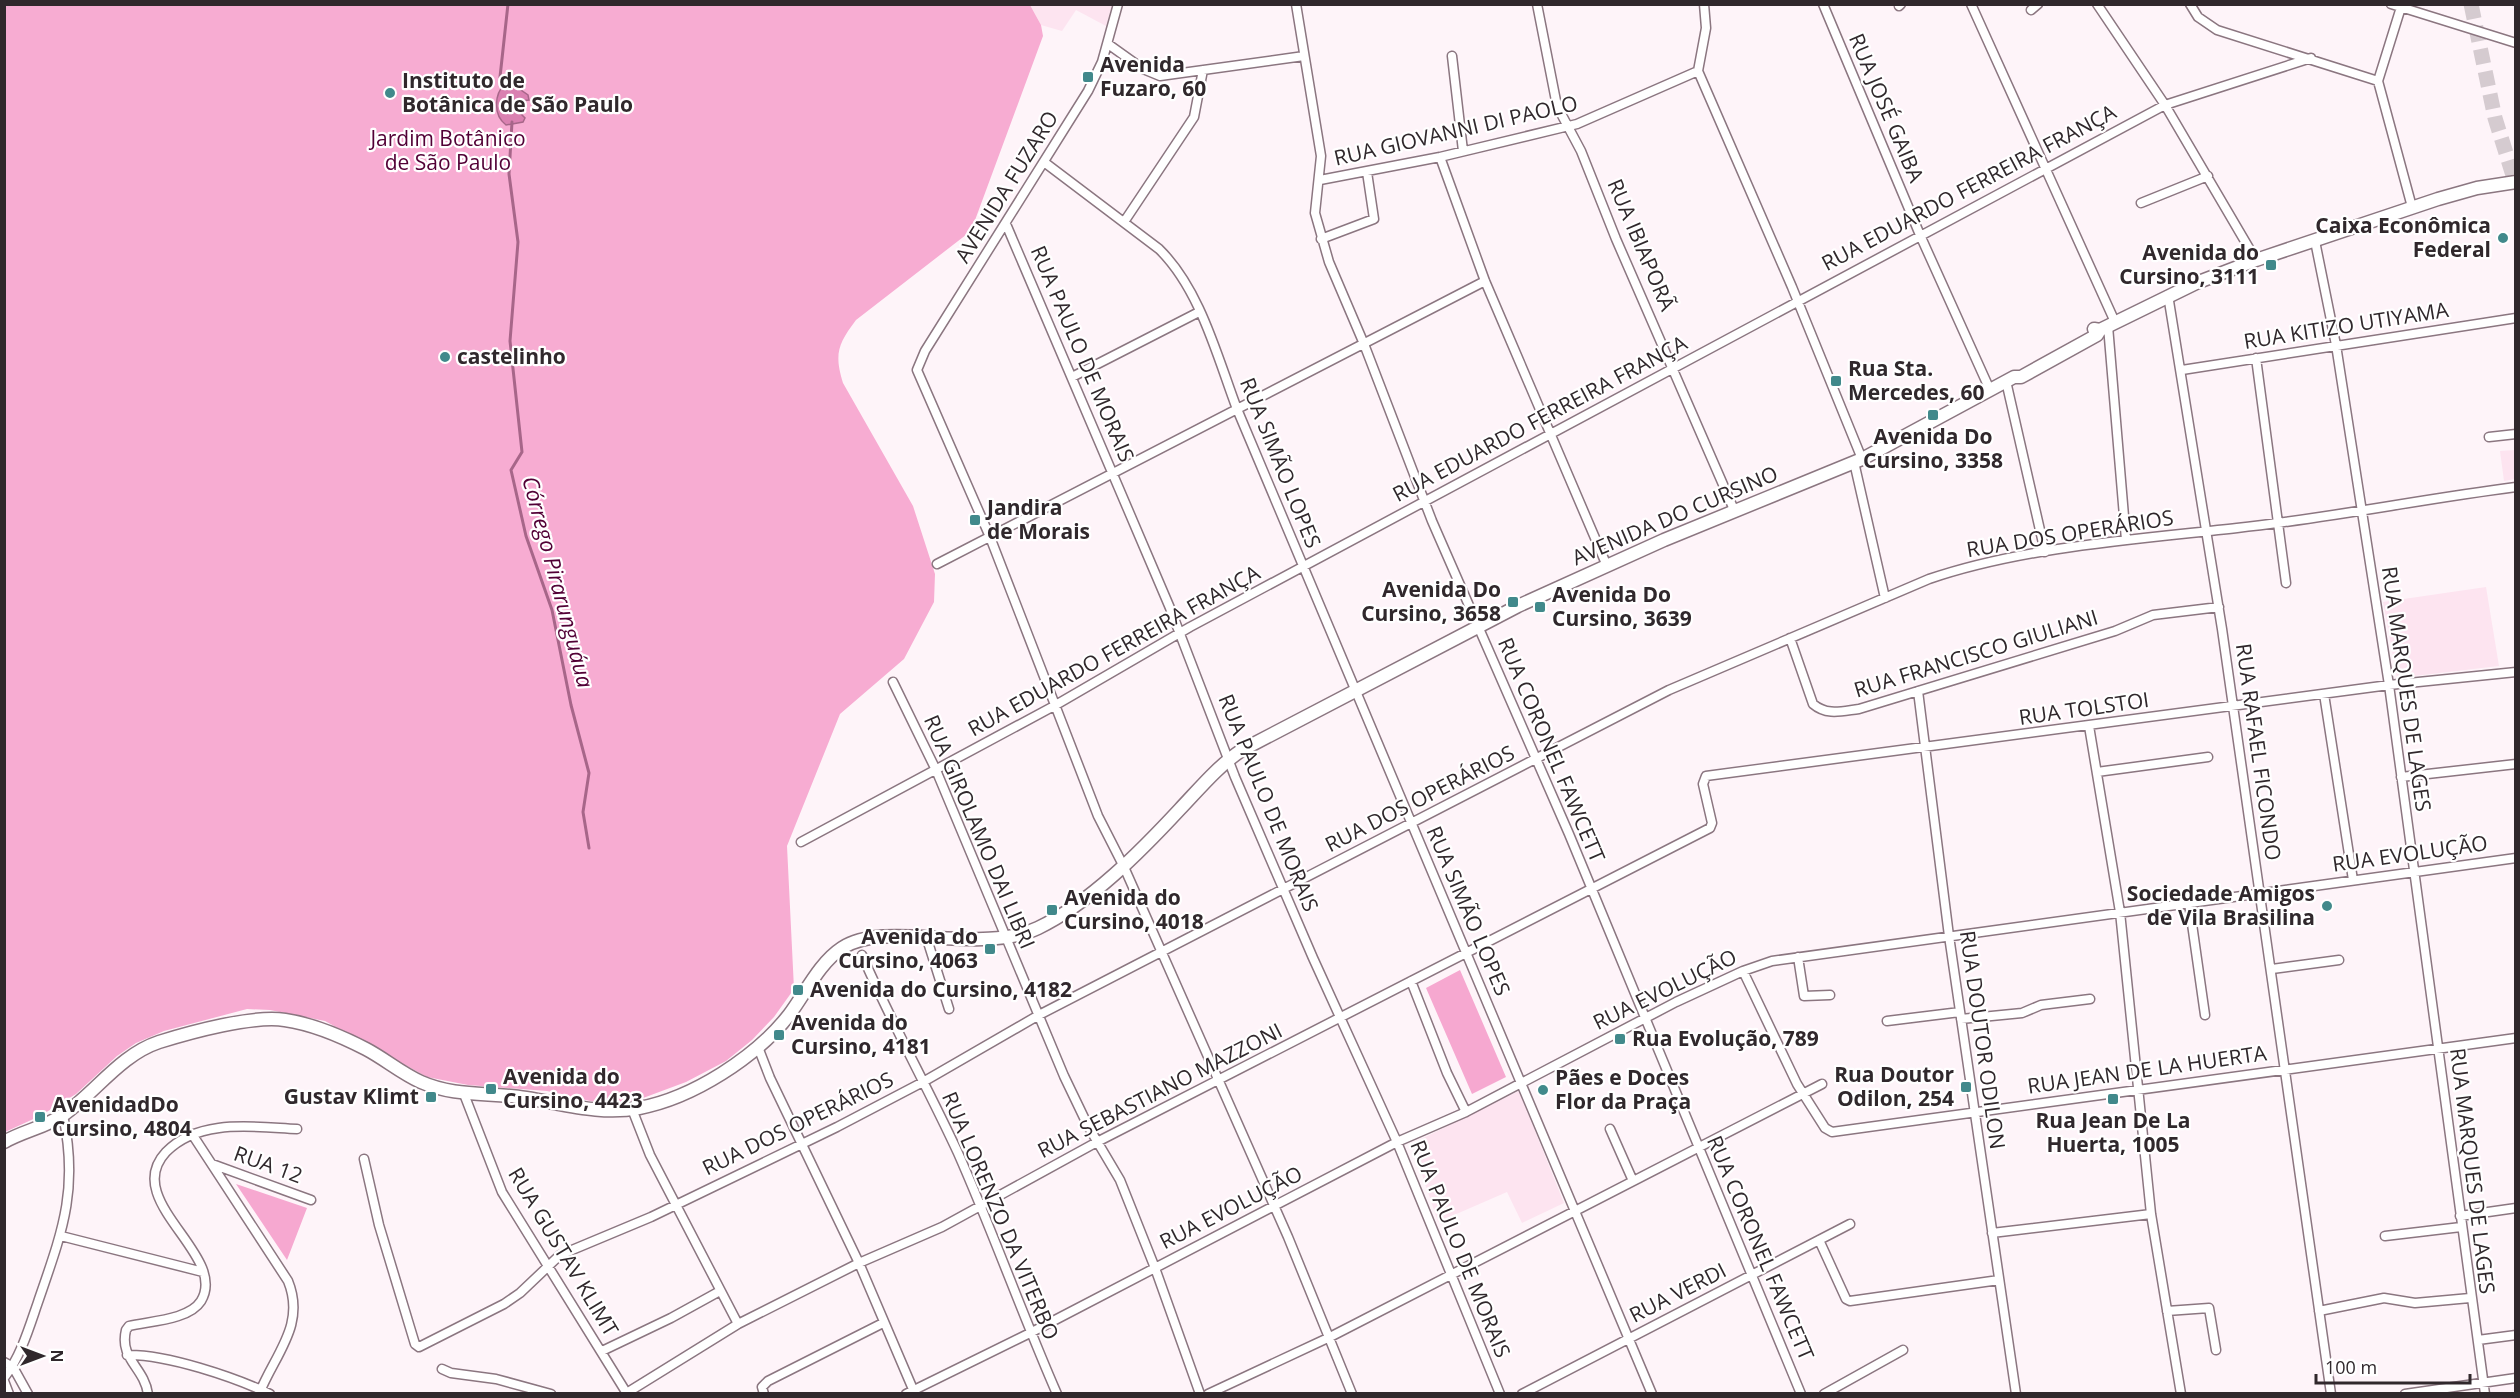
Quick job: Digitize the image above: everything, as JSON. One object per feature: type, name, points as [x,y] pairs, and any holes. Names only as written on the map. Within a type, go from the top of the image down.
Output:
[{"type":"main road","name":"AVENIDA DO CURSINO","points":[[4,1142],[63,1115],[119,1065],[142,1049],[177,1037],[261,1019],[286,1020],[317,1028],[366,1049],[422,1082],[464,1094],[525,1097],[588,1110],[632,1109],[666,1100],[729,1069],[758,1047],[789,1014],[818,974],[842,948],[856,941],[875,938],[1005,939],[1039,928],[1124,867],[1229,758],[1518,606],[1858,460],[2010,379],[2021,377],[2097,335],[2108,326],[2168,295],[2256,260],[2412,207],[2477,188],[2516,182]]},
{"type":"street","name":"AVENIDA FUZARO","points":[[990,537],[917,370],[920,360],[1088,91],[1108,44],[1118,4]]},
{"type":"street","name":"RUA CORONEL FAWCETT","points":[[1296,4],[1316,113],[1321,156],[1315,213],[1321,239],[1425,501],[1537,760],[1801,1394]]},
{"type":"street","name":"RUA IBIAPORÃ","points":[[1537,4],[1554,96],[1735,512]]},
{"type":"street","points":[[1704,4],[1706,28],[1698,70],[1797,300],[1858,460],[1885,598]]},
{"type":"street","name":"RUA JOSÉ GAIBA","points":[[1823,4],[1920,235],[1990,390]]},
{"type":"street","points":[[1971,4],[2044,168],[2108,326],[2126,540]]},
{"type":"street","points":[[2097,4],[2165,105],[2256,260]]},
{"type":"street","points":[[2190,4],[2198,17],[2217,30],[2378,81]]},
{"type":"street","points":[[2391,4],[2516,43]]},
{"type":"street","points":[[2402,6],[2378,81],[2412,207]]},
{"type":"street","points":[[1108,44],[1143,69],[1160,76],[1304,56]]},
{"type":"street","points":[[1452,56],[1463,151]]},
{"type":"street","name":"RUA EDUARDO FERREIRA FRANÇA","points":[[801,842],[1054,706],[1180,633],[1797,300],[2165,105],[2311,58]]},
{"type":"street","points":[[1124,222],[1194,117],[1203,70]]},
{"type":"street","name":"RUA GIOVANNI DI PAOLO","points":[[1320,180],[1440,158],[1568,126],[1595,117],[1698,70]]},
{"type":"street","points":[[1440,158],[1485,281],[1607,566]]},
{"type":"street","name":"RUA SIMÃO LOPES","points":[[1044,162],[1124,222],[1174,264],[1190,289],[1237,409],[1355,692],[1652,1394]]},
{"type":"street","points":[[1321,239],[1374,219],[1367,172]]},
{"type":"street","points":[[2141,203],[2208,176]]},
{"type":"street","name":"RUA PAULO DE MORAIS","points":[[1006,224],[1180,633],[1284,889],[1339,1018],[1397,1142],[1500,1394]]},
{"type":"street","name":"RUA MARQUES DE LAGES","points":[[2315,241],[2336,345],[2389,685],[2470,1298],[2485,1394]]},
{"type":"street","points":[[937,564],[1485,281]]},
{"type":"street","name":"RUA RAFAEL FICONDO","points":[[2168,295],[2219,607],[2331,1394]]},
{"type":"street","points":[[1072,377],[1198,312]]},
{"type":"street","name":"RUA KITIZO UTIYAMA","points":[[2182,370],[2516,318]]},
{"type":"street","points":[[2256,358],[2286,583]]},
{"type":"street","points":[[2010,379],[2045,552]]},
{"type":"street","points":[[2489,437],[2516,434]]},
{"type":"street","name":"RUA DOS OPERÁRIOS","points":[[364,1159],[379,1225],[414,1344],[419,1347],[447,1335],[504,1304],[520,1293],[548,1264],[585,1243],[628,1227],[676,1202],[722,1184],[923,1082],[1039,1014],[1537,760],[1669,690],[1885,598],[1950,572],[2045,552],[2279,522],[2516,487]]},
{"type":"street","points":[[990,537],[1098,816],[1124,867],[1274,1206],[1352,1394]]},
{"type":"street","name":"RUA FRANCISCO GIULIANI","points":[[1790,638],[1808,694],[1819,709],[1838,712],[1859,709],[2115,632],[2153,615],[2219,607]]},
{"type":"street","name":"RUA TOLSTOI","points":[[1712,823],[1703,784],[1706,776],[2389,685],[2516,672]]},
{"type":"street","name":"RUA GIROLAMO DAI LIBRI","points":[[893,682],[936,770],[1064,1076],[1097,1142],[1113,1165],[1155,1268],[1200,1394]]},
{"type":"street","name":"RUA DOUTOR ODILON","points":[[1918,691],[1973,1113],[2016,1394]]},
{"type":"street","points":[[2324,694],[2353,880]]},
{"type":"street","points":[[2089,726],[2120,912],[2151,1214],[2181,1394]]},
{"type":"street","points":[[2097,772],[2208,757]]},
{"type":"street","points":[[2401,777],[2516,764]]},
{"type":"street","name":"RUA SEBASTIANO MAZZONI","points":[[626,1393],[738,1324],[859,1263],[927,1234],[1097,1142],[1710,828],[1712,823]]},
{"type":"street","name":"RUA EVOLUÇÃO","points":[[911,1392],[1030,1333],[1397,1142],[1466,1112],[1743,970],[1772,961],[1798,957],[2516,858]]},
{"type":"street","points":[[2189,903],[2205,1015]]},
{"type":"street","points":[[927,939],[949,1009]]},
{"type":"street","name":"RUA LORENZO DA VITERBO","points":[[862,955],[981,1205],[1030,1333],[1057,1394]]},
{"type":"street","points":[[1798,957],[1804,996],[1830,995]]},
{"type":"street","points":[[2272,969],[2339,960]]},
{"type":"street","points":[[1743,970],[1803,1094]]},
{"type":"street","points":[[1411,981],[1443,1064],[1466,1112]]},
{"type":"street","points":[[1887,1021],[2022,1013],[2041,1005],[2090,999]]},
{"type":"street","name":"RUA JEAN DE LA HUERTA","points":[[1803,1094],[1825,1128],[1832,1132],[2516,1038]]},
{"type":"street","points":[[758,1047],[859,1263],[911,1392]]},
{"type":"street","points":[[1208,1394],[1330,1337],[1822,1084]]},
{"type":"street","name":"RUA GUSTAV KLIMT","points":[[464,1094],[502,1192],[626,1393]]},
{"type":"street","points":[[632,1109],[650,1155],[738,1324]]},
{"type":"street","points":[[9,1394],[4,1379],[61,1236],[67,1214],[71,1167],[63,1115]]},
{"type":"street","points":[[148,1394],[143,1377],[127,1355],[125,1334],[129,1326],[183,1314],[197,1307],[204,1293],[203,1272],[197,1258],[162,1205],[156,1188],[157,1170],[162,1156],[176,1142],[192,1134],[219,1128],[297,1129]]},
{"type":"street","points":[[1610,1129],[1633,1181]]},
{"type":"street","points":[[192,1134],[288,1281],[293,1294],[295,1312],[292,1326],[260,1391]]},
{"type":"street","name":"RUA 12","points":[[212,1164],[311,1200]]},
{"type":"street","points":[[2460,1216],[2516,1208]]},
{"type":"street","points":[[1992,1233],[2151,1214]]},
{"type":"street","name":"RUA VERDI","points":[[1522,1394],[1850,1224]]},
{"type":"street","points":[[2385,1236],[2461,1227]]},
{"type":"street","points":[[61,1236],[203,1272]]},
{"type":"street","points":[[1819,1240],[1846,1299],[1850,1301],[1999,1280]]},
{"type":"street","points":[[602,1351],[671,1318],[720,1291]]},
{"type":"street","points":[[2319,1311],[2384,1298],[2415,1303],[2470,1298]]},
{"type":"street","points":[[2167,1311],[2209,1308],[2216,1350]]},
{"type":"street","points":[[763,1390],[883,1323]]},
{"type":"street","points":[[2478,1341],[2516,1335]]},
{"type":"street","points":[[1824,1394],[1904,1350]]},
{"type":"street","points":[[127,1355],[153,1357],[270,1394]]},
{"type":"street","points":[[9,1365],[28,1394]]},
{"type":"street","points":[[442,1369],[551,1394]]},
{"type":"street","points":[[2405,1394],[2516,1378]]},
{"type":"shaded area","points":[[1030,5],[1112,5],[1106,26],[1076,10],[1062,31],[1041,25]]},
{"type":"shaded area","points":[[505,84],[512,84],[528,95],[529,100],[520,101],[521,114],[525,118],[523,122],[506,125],[499,116],[496,104],[501,88]]},
{"type":"shaded area","points":[[2515,450],[2515,479],[2504,481],[2500,451]]},
{"type":"shaded area","points":[[2486,587],[2499,666],[2397,678],[2383,602]]},
{"type":"shaded area","points":[[1460,970],[1506,1077],[1472,1094],[1426,988]]},
{"type":"shaded area","points":[[1519,1091],[1564,1203],[1522,1223],[1507,1192],[1438,1222],[1413,1143]]},
{"type":"shaded area","points":[[236,1184],[307,1208],[287,1260]]},
{"type":"green space","name":"Jardim Botânico de São Paulo","points":[[4,5],[1030,5],[1041,25],[1043,36],[971,231],[856,320],[839,350],[838,357],[843,383],[913,506],[935,574],[934,602],[904,659],[840,714],[787,846],[794,989],[774,1017],[752,1040],[726,1061],[686,1082],[635,1101],[603,1104],[547,1091],[468,1085],[427,1077],[325,1021],[270,1010],[247,1009],[164,1031],[136,1043],[117,1056],[76,1094],[40,1116],[5,1132]]},
{"type":"waterway","name":"Córrego Pirarunguáua","points":[[505,86],[500,77],[508,4]]},
{"type":"waterway","name":"Córrego Pirarunguáua","points":[[512,122],[509,174],[518,242],[510,341],[522,452],[511,470],[526,536],[552,610],[571,705],[589,773],[583,812],[589,848]]},
{"type":"tunnel","points":[[2471,4],[2495,118],[2516,185]]},
{"type":"place","name":"Avenida Fuzaro, 60","points":[[1088,77]]},
{"type":"place","name":"Instituto de Botânica de São Paulo","points":[[390,93]]},
{"type":"place","name":"Caixa Econômica Federal","points":[[2503,238]]},
{"type":"place","name":"Avenida do Cursino, 3111","points":[[2271,265]]},
{"type":"place","name":"castelinho","points":[[445,357]]},
{"type":"place","name":"Rua Sta. Mercedes, 60","points":[[1836,381]]},
{"type":"place","name":"Avenida Do Cursino, 3358","points":[[1933,415]]},
{"type":"place","name":"Jandira de Morais","points":[[975,520]]},
{"type":"place","name":"Avenida Do Cursino, 3658","points":[[1513,602]]},
{"type":"place","name":"Avenida Do Cursino, 3639","points":[[1540,607]]},
{"type":"place","name":"Sociedade Amigos de Vila Brasilina","points":[[2327,906]]},
{"type":"place","name":"Avenida do Cursino, 4018","points":[[1052,910]]},
{"type":"place","name":"Avenida do Cursino, 4063","points":[[990,949]]},
{"type":"place","name":"Avenida do Cursino, 4182","points":[[798,990]]},
{"type":"place","name":"Avenida do Cursino, 4181","points":[[779,1035]]},
{"type":"place","name":"Rua Evolução, 789","points":[[1620,1039]]},
{"type":"place","name":"Rua Doutor Odilon, 254","points":[[1966,1087]]},
{"type":"place","name":"Avenida do Cursino, 4423","points":[[491,1089]]},
{"type":"place","name":"Pães e Doces Flor da Praça","points":[[1543,1090]]},
{"type":"place","name":"Gustav Klimt","points":[[431,1097]]},
{"type":"place","name":"Rua Jean De La Huerta, 1005","points":[[2113,1099]]},
{"type":"place","name":"AvenidadDo Cursino, 4804","points":[[40,1117]]}]
